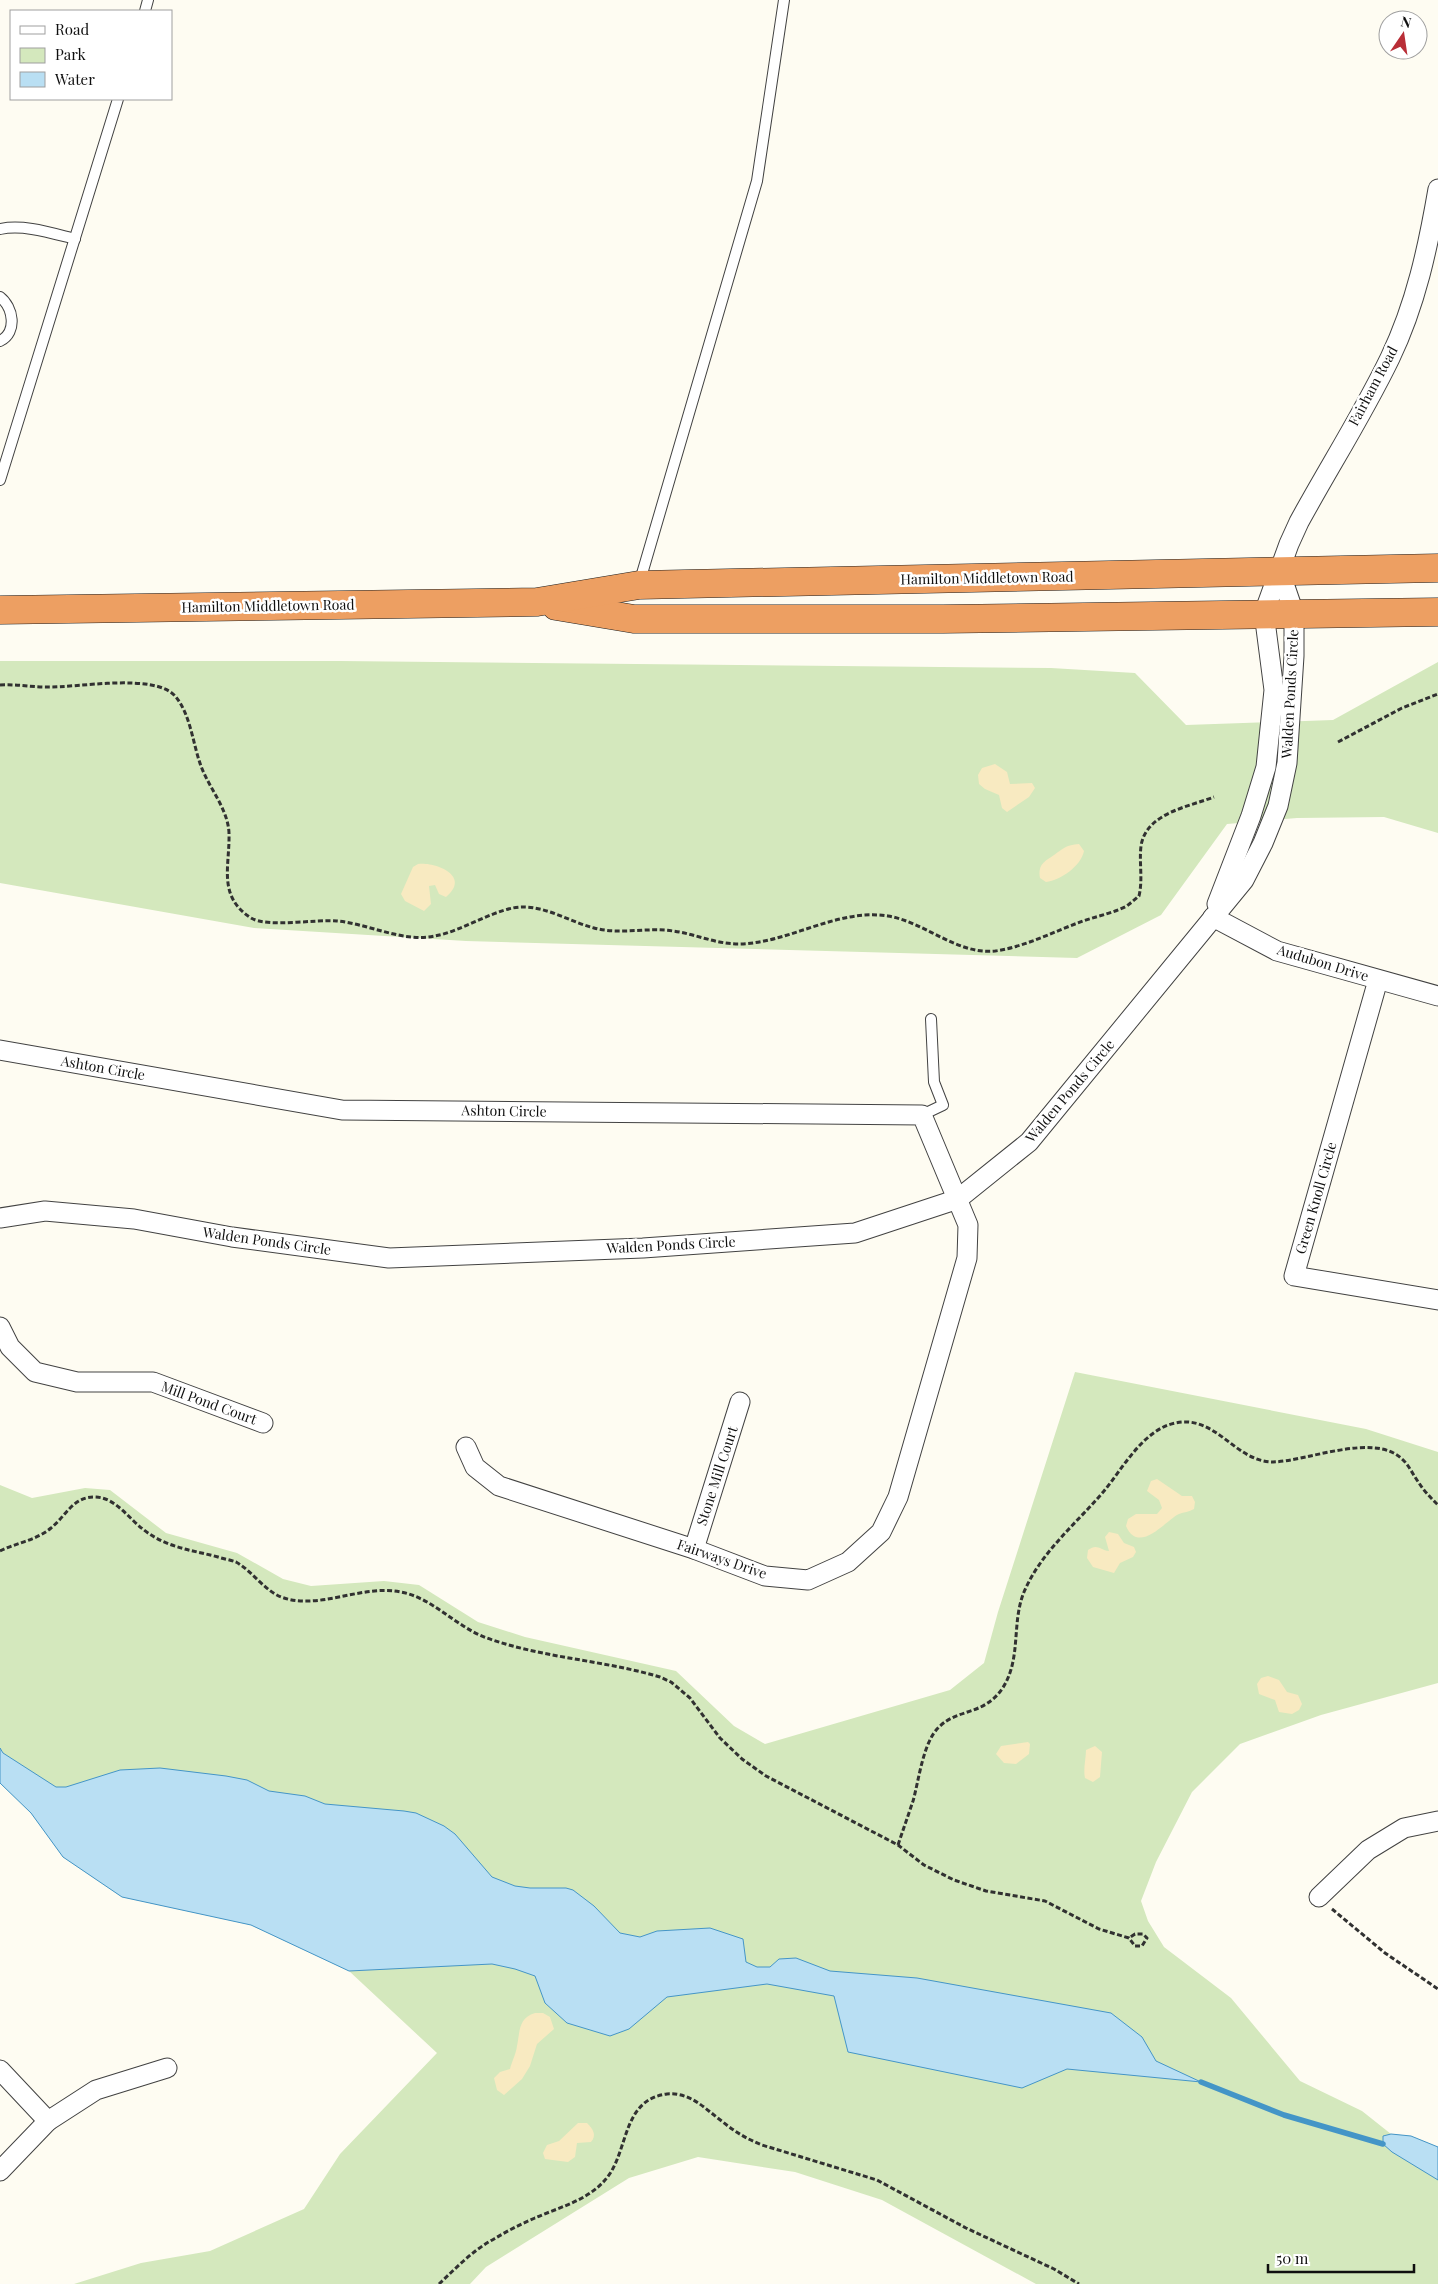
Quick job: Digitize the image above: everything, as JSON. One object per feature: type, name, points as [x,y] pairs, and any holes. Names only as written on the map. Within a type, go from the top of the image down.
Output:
[{"type":"highway","name":"Hamilton Middletown Road","points":[[0,610],[537,602],[639,585],[1438,568]]},
{"type":"highway","name":"Hamilton Middletown Road","points":[[537,602],[634,619],[943,620],[1438,612]]},
{"type":"street","name":"Fairham Road","points":[[1280,572],[1299,522],[1390,357],[1414,298],[1427,254],[1438,189]]},
{"type":"street","name":"Walden Ponds Circle","points":[[0,1218],[45,1211],[124,1218],[232,1237],[389,1258],[643,1248],[855,1233],[958,1199],[1029,1142],[1244,880],[1263,843],[1278,806],[1287,763],[1292,694],[1294,613],[1280,572]]},
{"type":"street","name":"Walden Ponds Circle","points":[[1212,917],[1251,816],[1266,767],[1274,690],[1264,614],[1280,572]]},
{"type":"street","name":"Audubon Drive","points":[[1212,917],[1277,951],[1438,996]]},
{"type":"street","name":"Green Knoll Circle","points":[[1378,980],[1294,1276],[1438,1300]]},
{"type":"street","name":"Ashton Circle","points":[[0,1050],[342,1110],[922,1115]]},
{"type":"street","points":[[922,1115],[958,1199]]},
{"type":"street","name":"Fairways Drive","points":[[466,1447],[475,1467],[499,1486],[694,1549],[765,1576],[808,1580],[848,1562],[881,1532],[898,1497],[967,1258],[968,1225],[958,1199]]},
{"type":"street","name":"Mill Pond Court","points":[[0,1327],[10,1347],[35,1372],[78,1382],[153,1382],[263,1423]]},
{"type":"street","name":"Stone Mill Court","points":[[694,1549],[740,1402]]},
{"type":"street","points":[[1319,1897],[1368,1850],[1404,1828],[1438,1821]]},
{"type":"street","points":[[0,2172],[48,2121],[96,2090],[167,2068]]},
{"type":"street","points":[[0,2070],[48,2121]]},
{"type":"lane","points":[[639,585],[756,181],[784,0]]},
{"type":"lane","points":[[0,480],[3,460],[118,100]]},
{"type":"lane","points":[[0,229],[43,231],[74,239]]},
{"type":"lane","points":[[0,297],[7,303],[12,315],[11,327],[6,338],[0,341]]},
{"type":"lane","points":[[922,1115],[943,1104],[934,1082],[932,1019]]},
{"type":"path","points":[[0,685],[48,687],[136,683],[162,688],[175,695],[185,713],[203,772],[226,821],[229,832],[226,870],[229,893],[242,910],[262,922],[336,921],[412,936],[430,937],[521,906],[605,930],[675,931],[718,942],[738,944],[780,937],[850,917],[887,915],[914,922],[974,950],[996,950],[1028,942],[1127,906],[1139,896],[1141,845],[1146,831],[1160,817],[1214,797]]},
{"type":"path","points":[[1338,742],[1402,708],[1438,694]]},
{"type":"path","points":[[898,1845],[929,1744],[939,1727],[984,1707],[992,1702],[1003,1688],[1013,1666],[1017,1622],[1024,1593],[1033,1576],[1050,1551],[1104,1491],[1141,1445],[1164,1427],[1176,1423],[1194,1423],[1208,1427],[1249,1456],[1272,1462],[1363,1448],[1379,1448],[1394,1452],[1404,1460],[1420,1484],[1438,1505]]},
{"type":"path","points":[[0,1552],[50,1529],[70,1506],[82,1499],[95,1497],[114,1503],[134,1522],[165,1544],[235,1562],[280,1596],[313,1600],[368,1591],[401,1592],[416,1597],[455,1622],[486,1638],[521,1648],[642,1672],[671,1682],[690,1698],[720,1738],[742,1759],[766,1776],[898,1845],[924,1865],[954,1880],[986,1891],[1045,1901],[1099,1929],[1129,1938],[1135,1946],[1139,1947],[1147,1942],[1145,1936],[1138,1933],[1129,1938]]},
{"type":"path","points":[[1319,1897],[1385,1953],[1438,1989]]},
{"type":"path","points":[[439,2284],[494,2238],[532,2219],[584,2197],[601,2186],[612,2171],[628,2125],[636,2112],[646,2101],[666,2094],[684,2095],[699,2103],[745,2138],[762,2145],[877,2180],[966,2228],[1054,2269],[1079,2284]]},
{"type":"green space","points":[[0,661],[340,661],[1051,668],[1135,673],[1186,725],[1333,720],[1438,662],[1438,833],[1384,817],[1297,818],[1227,824],[1161,915],[1077,958],[466,941],[254,928],[0,883]]},
{"type":"green space","points":[[1075,1372],[1366,1429],[1438,1452],[1438,1683],[1321,1715],[1240,1744],[1192,1792],[1156,1862],[1141,1901],[1148,1921],[1164,1947],[1231,1998],[1300,2081],[1362,2111],[1391,2134],[1411,2136],[1438,2147],[1438,2284],[1036,2284],[882,2200],[795,2172],[698,2157],[629,2178],[486,2267],[470,2284],[74,2284],[141,2263],[210,2251],[304,2209],[340,2154],[437,2053],[349,1971],[251,1925],[122,1897],[63,1857],[31,1813],[0,1783],[0,1485],[32,1498],[85,1488],[110,1490],[166,1533],[237,1553],[283,1579],[311,1586],[384,1581],[419,1585],[478,1622],[525,1637],[676,1671],[734,1726],[765,1744],[950,1690],[984,1663],[998,1612]]},
{"type":"sand","points":[[995,764],[1007,772],[1010,784],[1032,783],[1035,788],[1029,797],[1007,812],[1002,808],[999,795],[979,784],[978,775],[982,768]]},
{"type":"sand","points":[[1079,844],[1084,851],[1075,867],[1052,881],[1046,882],[1040,878],[1040,869],[1045,862],[1065,847]]},
{"type":"sand","points":[[418,864],[442,868],[449,872],[455,883],[453,890],[446,897],[439,894],[435,885],[429,886],[431,904],[424,911],[405,901],[401,894],[413,867]]},
{"type":"sand","points":[[1157,1479],[1182,1496],[1192,1496],[1195,1502],[1194,1509],[1179,1514],[1145,1537],[1138,1537],[1132,1534],[1126,1526],[1128,1519],[1136,1514],[1157,1514],[1162,1508],[1159,1500],[1147,1491],[1151,1481]]},
{"type":"sand","points":[[1109,1532],[1118,1534],[1124,1543],[1134,1547],[1136,1552],[1133,1557],[1120,1563],[1114,1573],[1093,1567],[1087,1558],[1088,1550],[1094,1547],[1109,1551],[1105,1537]]},
{"type":"sand","points":[[1268,1676],[1279,1680],[1287,1692],[1298,1695],[1302,1704],[1299,1710],[1292,1714],[1279,1712],[1275,1700],[1259,1694],[1257,1684],[1261,1678]]},
{"type":"sand","points":[[1028,1742],[1030,1744],[1029,1754],[1016,1764],[1004,1763],[996,1754],[1001,1746]]},
{"type":"sand","points":[[1095,1746],[1102,1752],[1100,1777],[1093,1782],[1085,1778],[1084,1768],[1086,1750]]},
{"type":"sand","points":[[535,2013],[543,2013],[550,2017],[554,2029],[537,2044],[530,2066],[522,2079],[504,2095],[497,2090],[494,2078],[500,2072],[510,2069],[521,2026],[525,2018]]},
{"type":"sand","points":[[578,2123],[587,2123],[594,2132],[591,2142],[577,2143],[575,2157],[568,2162],[545,2159],[543,2153],[547,2145],[559,2141]]},
{"type":"water","points":[[0,1748],[3,1753],[56,1787],[66,1787],[120,1770],[160,1768],[247,1780],[269,1791],[305,1796],[325,1804],[416,1813],[444,1826],[455,1834],[492,1877],[515,1886],[566,1888],[573,1890],[594,1906],[620,1933],[640,1937],[657,1931],[710,1928],[743,1939],[746,1962],[757,1967],[770,1967],[779,1959],[796,1958],[830,1971],[917,1978],[1111,2013],[1142,2037],[1156,2061],[1201,2082],[1067,2069],[1022,2088],[848,2052],[834,1996],[767,1984],[667,1997],[629,2029],[610,2036],[567,2023],[545,2003],[535,1976],[515,1969],[492,1964],[349,1971],[251,1925],[122,1897],[63,1857],[31,1813],[0,1783]]},
{"type":"water","points":[[1391,2134],[1411,2136],[1438,2147],[1438,2180],[1392,2152],[1383,2144],[1383,2136]]},
{"type":"waterway","points":[[1201,2082],[1284,2115],[1383,2144]]}]
